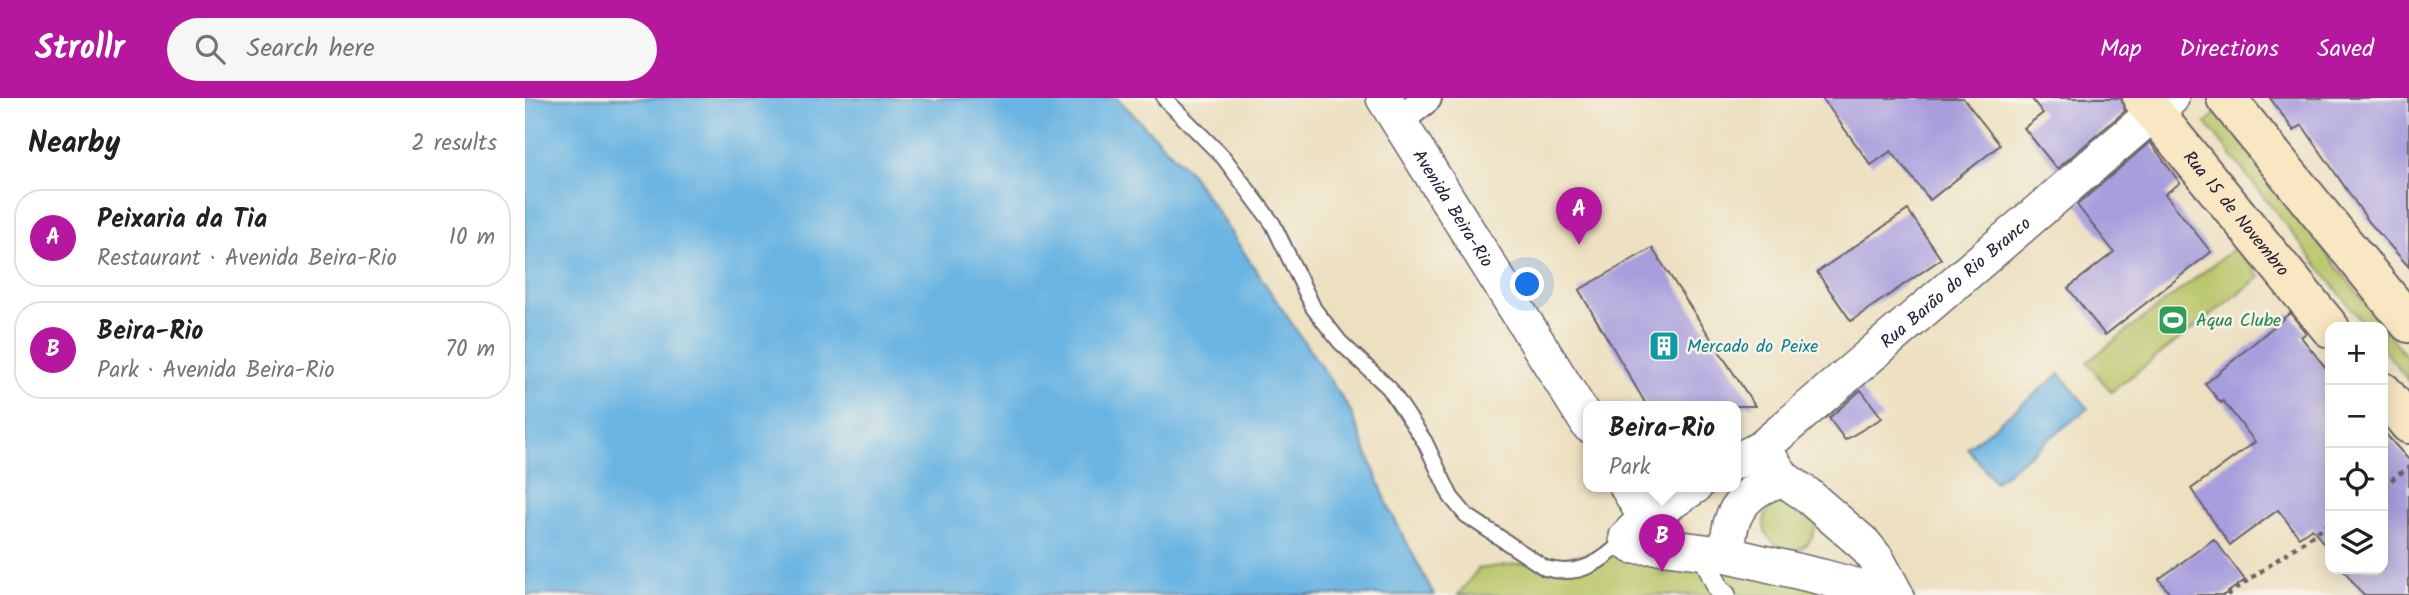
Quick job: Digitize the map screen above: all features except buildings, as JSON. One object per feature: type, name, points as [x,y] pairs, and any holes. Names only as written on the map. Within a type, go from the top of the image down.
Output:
[{"type":"main road","points":[[2226,98],[2409,323]]},
{"type":"main road","name":"Rua 15 de Novembro","points":[[2155,103],[2325,322]]},
{"type":"main road","points":[[2388,398],[2409,424]]},
{"type":"street","points":[[1390,110],[1427,98]]},
{"type":"street","name":"Rua Barão do Rio Branco","points":[[1749,455],[2155,103]]},
{"type":"street","name":"Avenida Beira-Rio","points":[[1390,110],[1583,417]]},
{"type":"street","points":[[1749,455],[1806,494],[1871,552],[1896,595]]},
{"type":"street","points":[[1725,595],[1719,590],[1719,561],[1730,526],[1744,499],[1769,482],[1784,479]]},
{"type":"street","points":[[1628,492],[1635,539]]},
{"type":"street","points":[[1688,492],[1628,543],[1633,546],[1658,546],[1851,595]]},
{"type":"street","points":[[1822,577],[1838,552],[1840,523]]},
{"type":"street","points":[[1719,561],[1822,577],[1880,595]]},
{"type":"lane","points":[[1164,98],[1224,158],[1273,224],[1314,309],[1341,342],[1389,388],[1425,442],[1451,497],[1466,515],[1545,568],[1559,572],[1589,567],[1635,539]]},
{"type":"path","points":[[2388,482],[2409,467]]},
{"type":"path","points":[[2227,595],[2325,526]]},
{"type":"green space","points":[[2218,112],[2380,322],[2362,322],[2206,123]]},
{"type":"green space","name":"Aqua Clube","points":[[2236,247],[2260,277],[2111,392],[2087,362]]},
{"type":"green space","points":[[2388,333],[2409,360],[2409,382],[2388,355]]},
{"type":"green space","points":[[1787,499],[1816,524],[1809,542],[1798,549],[1785,549],[1774,543],[1766,532],[1764,520],[1770,509]]},
{"type":"green space","points":[[1618,550],[1889,595],[1458,595],[1478,569]]},
{"type":"water","points":[[525,98],[1117,98],[1190,172],[1350,410],[1390,510],[1434,595],[525,595]]},
{"type":"water","points":[[2060,374],[2088,408],[1995,482],[1967,448]]},
{"type":"place","name":"Peixaria da Tia","points":[[1579,245]]},
{"type":"place","name":"Aqua Clube","points":[[2173,320]]},
{"type":"place","name":"Mercado do Peixe","points":[[1664,346]]},
{"type":"place","name":"Beira-Rio","points":[[1662,572]]}]
